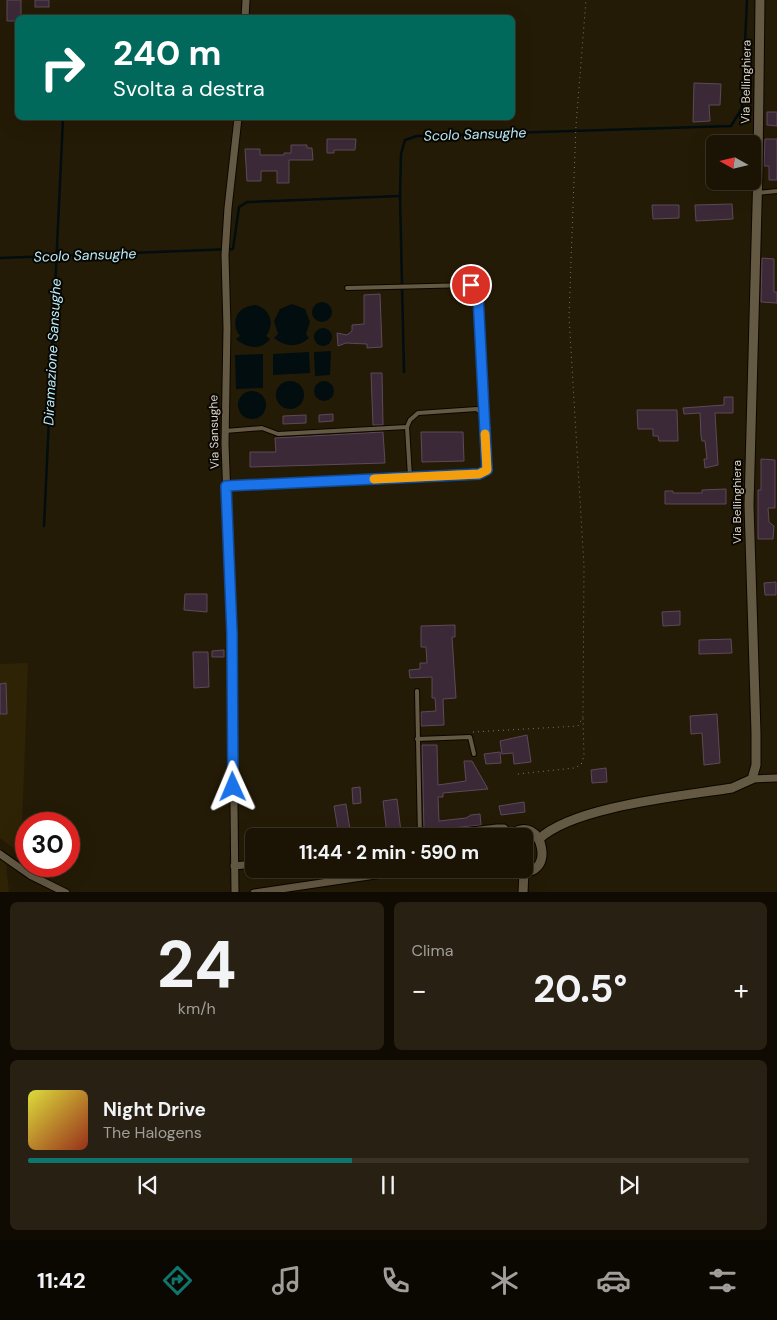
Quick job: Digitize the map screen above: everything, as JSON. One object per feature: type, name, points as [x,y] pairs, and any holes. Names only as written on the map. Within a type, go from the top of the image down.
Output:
[{"type":"street","points":[[245,15],[246,0]]},
{"type":"street","name":"Via Bellinghiera","points":[[752,779],[756,765],[756,733],[749,505],[757,193],[759,3]]},
{"type":"street","name":"Via Sansughe","points":[[235,892],[232,633],[225,430],[227,328],[225,255],[238,120]]},
{"type":"street","points":[[539,838],[560,824],[587,814],[732,788],[752,779],[777,778]]},
{"type":"street","points":[[533,835],[539,838],[543,851],[541,859],[533,868]]},
{"type":"street","points":[[0,854],[30,875],[66,892]]},
{"type":"street","points":[[234,866],[245,865]]},
{"type":"street","points":[[254,892],[353,878]]},
{"type":"street","points":[[523,892],[524,878]]},
{"type":"lane","points":[[757,193],[777,191]]},
{"type":"lane","points":[[226,486],[479,474],[487,470],[478,296],[471,285],[347,288]]},
{"type":"lane","points":[[410,477],[407,427],[410,420],[418,413],[477,409],[483,415]]},
{"type":"lane","points":[[225,430],[262,428],[278,434],[407,427]]},
{"type":"lane","points":[[417,691],[420,828]]},
{"type":"lane","points":[[418,739],[470,737],[474,754]]},
{"type":"path","points":[[518,774],[574,768],[581,765],[584,756],[584,566],[568,318],[576,125],[586,0]]},
{"type":"path","points":[[470,737],[474,731],[578,726],[583,717]]},
{"type":"shaded area","points":[[322,302],[329,305],[332,312],[329,319],[322,322],[315,319],[312,312],[315,305]]},
{"type":"shaded area","points":[[292,304],[305,309],[310,322],[306,334],[309,338],[296,345],[287,345],[274,338],[278,334],[274,321],[280,309]]},
{"type":"shaded area","points":[[256,305],[265,310],[270,318],[270,327],[266,336],[270,339],[258,347],[253,347],[236,339],[240,336],[235,320],[244,308]]},
{"type":"shaded area","points":[[319,328],[327,328],[332,333],[330,344],[319,346],[314,341],[314,333]]},
{"type":"shaded area","points":[[331,351],[330,375],[315,376],[314,352]]},
{"type":"shaded area","points":[[309,352],[310,373],[273,375],[273,354]]},
{"type":"shaded area","points":[[263,354],[263,388],[236,389],[235,355]]},
{"type":"shaded area","points":[[290,381],[300,385],[304,395],[300,405],[290,409],[280,405],[276,395],[280,385]]},
{"type":"shaded area","points":[[324,381],[331,384],[334,391],[331,398],[324,401],[317,398],[314,391],[317,384]]},
{"type":"shaded area","points":[[252,391],[262,395],[266,405],[262,415],[252,419],[242,415],[238,405],[242,395]]},
{"type":"shaded area","points":[[28,663],[23,812],[15,812],[15,849],[0,838],[0,664]]},
{"type":"shaded area","points":[[0,849],[5,854],[9,892],[0,892]]},
{"type":"building","points":[[7,0],[21,0],[21,15],[15,15],[15,21],[7,21]]},
{"type":"building","points":[[35,0],[49,0],[49,7],[35,7]]},
{"type":"building","points":[[694,83],[721,84],[720,105],[709,105],[710,121],[693,122]]},
{"type":"building","points":[[767,112],[777,112],[777,126],[767,125]]},
{"type":"building","points":[[327,139],[356,139],[355,150],[334,150],[334,153],[327,153]]},
{"type":"building","points":[[765,139],[777,139],[777,180],[769,180],[769,166],[764,166]]},
{"type":"building","points":[[291,145],[307,145],[307,148],[312,148],[313,160],[289,160],[289,183],[277,183],[277,171],[261,171],[261,181],[247,181],[245,149],[260,149],[260,155],[284,155],[284,153],[291,153]]},
{"type":"building","points":[[732,204],[733,219],[696,221],[695,205]]},
{"type":"building","points":[[652,205],[679,205],[679,218],[653,219]]},
{"type":"building","points":[[762,258],[774,259],[774,292],[777,292],[777,303],[761,302]]},
{"type":"building","points":[[380,294],[382,347],[367,348],[367,344],[346,343],[338,346],[337,333],[347,335],[352,331],[352,325],[364,324],[364,295]]},
{"type":"building","points":[[371,373],[382,373],[383,425],[373,425]]},
{"type":"building","points":[[724,397],[733,397],[733,413],[715,413],[718,465],[705,468],[704,459],[707,459],[705,441],[702,441],[701,436],[700,413],[684,414],[683,408],[724,405]]},
{"type":"building","points":[[637,410],[677,410],[678,441],[659,441],[658,436],[653,436],[653,429],[638,429]]},
{"type":"building","points":[[333,414],[333,421],[319,422],[319,415]]},
{"type":"building","points":[[306,415],[306,423],[283,424],[283,416]]},
{"type":"building","points":[[383,432],[385,463],[250,467],[250,452],[276,452],[275,438]]},
{"type":"building","points":[[421,432],[463,432],[464,461],[422,462]]},
{"type":"building","points":[[761,459],[775,460],[775,508],[768,508],[769,522],[774,526],[773,539],[758,539],[758,490],[761,490]]},
{"type":"building","points":[[726,489],[726,504],[665,504],[665,491],[673,491],[673,493],[702,493],[702,490]]},
{"type":"building","points":[[776,582],[776,595],[765,595],[764,583]]},
{"type":"building","points":[[185,594],[207,594],[207,612],[184,610]]},
{"type":"building","points":[[680,611],[680,625],[663,626],[662,612]]},
{"type":"building","points":[[455,625],[455,637],[452,637],[456,698],[443,699],[444,725],[421,726],[421,712],[436,711],[435,698],[432,698],[432,677],[410,678],[409,670],[420,669],[420,663],[427,663],[426,647],[421,647],[421,626]]},
{"type":"building","points":[[731,639],[732,653],[699,654],[699,640]]},
{"type":"building","points":[[224,650],[224,657],[212,657],[212,651]]},
{"type":"building","points":[[193,652],[208,652],[209,687],[194,688]]},
{"type":"building","points":[[6,683],[7,714],[0,714],[0,684]]},
{"type":"building","points":[[717,714],[720,763],[704,765],[702,733],[691,734],[690,716]]},
{"type":"building","points":[[527,735],[531,762],[514,764],[513,753],[502,754],[500,741]]},
{"type":"building","points":[[422,745],[437,745],[438,785],[466,781],[464,761],[472,761],[488,789],[443,793],[443,797],[438,797],[439,821],[466,818],[471,815],[480,814],[481,825],[424,828]]},
{"type":"building","points":[[500,752],[501,763],[486,764],[484,754]]},
{"type":"building","points":[[606,768],[607,782],[592,783],[591,770]]},
{"type":"building","points":[[360,787],[361,803],[353,804],[352,788]]},
{"type":"building","points":[[397,799],[401,828],[386,828],[383,801]]},
{"type":"building","points":[[524,802],[525,812],[501,815],[499,806]]},
{"type":"building","points":[[346,804],[350,828],[338,828],[334,806]]},
{"type":"waterway","name":"Scolo Sansughe","points":[[0,258],[233,249],[239,207],[247,202],[400,196],[401,154],[405,140],[417,136],[731,126],[742,108],[747,0]]},
{"type":"waterway","name":"Diramazione Sansughe","points":[[44,526],[63,120]]},
{"type":"waterway","name":"Diramazione Sansughe","points":[[400,196],[404,372]]},
{"type":"slow traffic","points":[[374,479],[479,474],[487,470],[485,434]]},
{"type":"route","points":[[233,787],[232,633],[226,486],[479,474],[487,470],[478,296],[471,285]]}]
